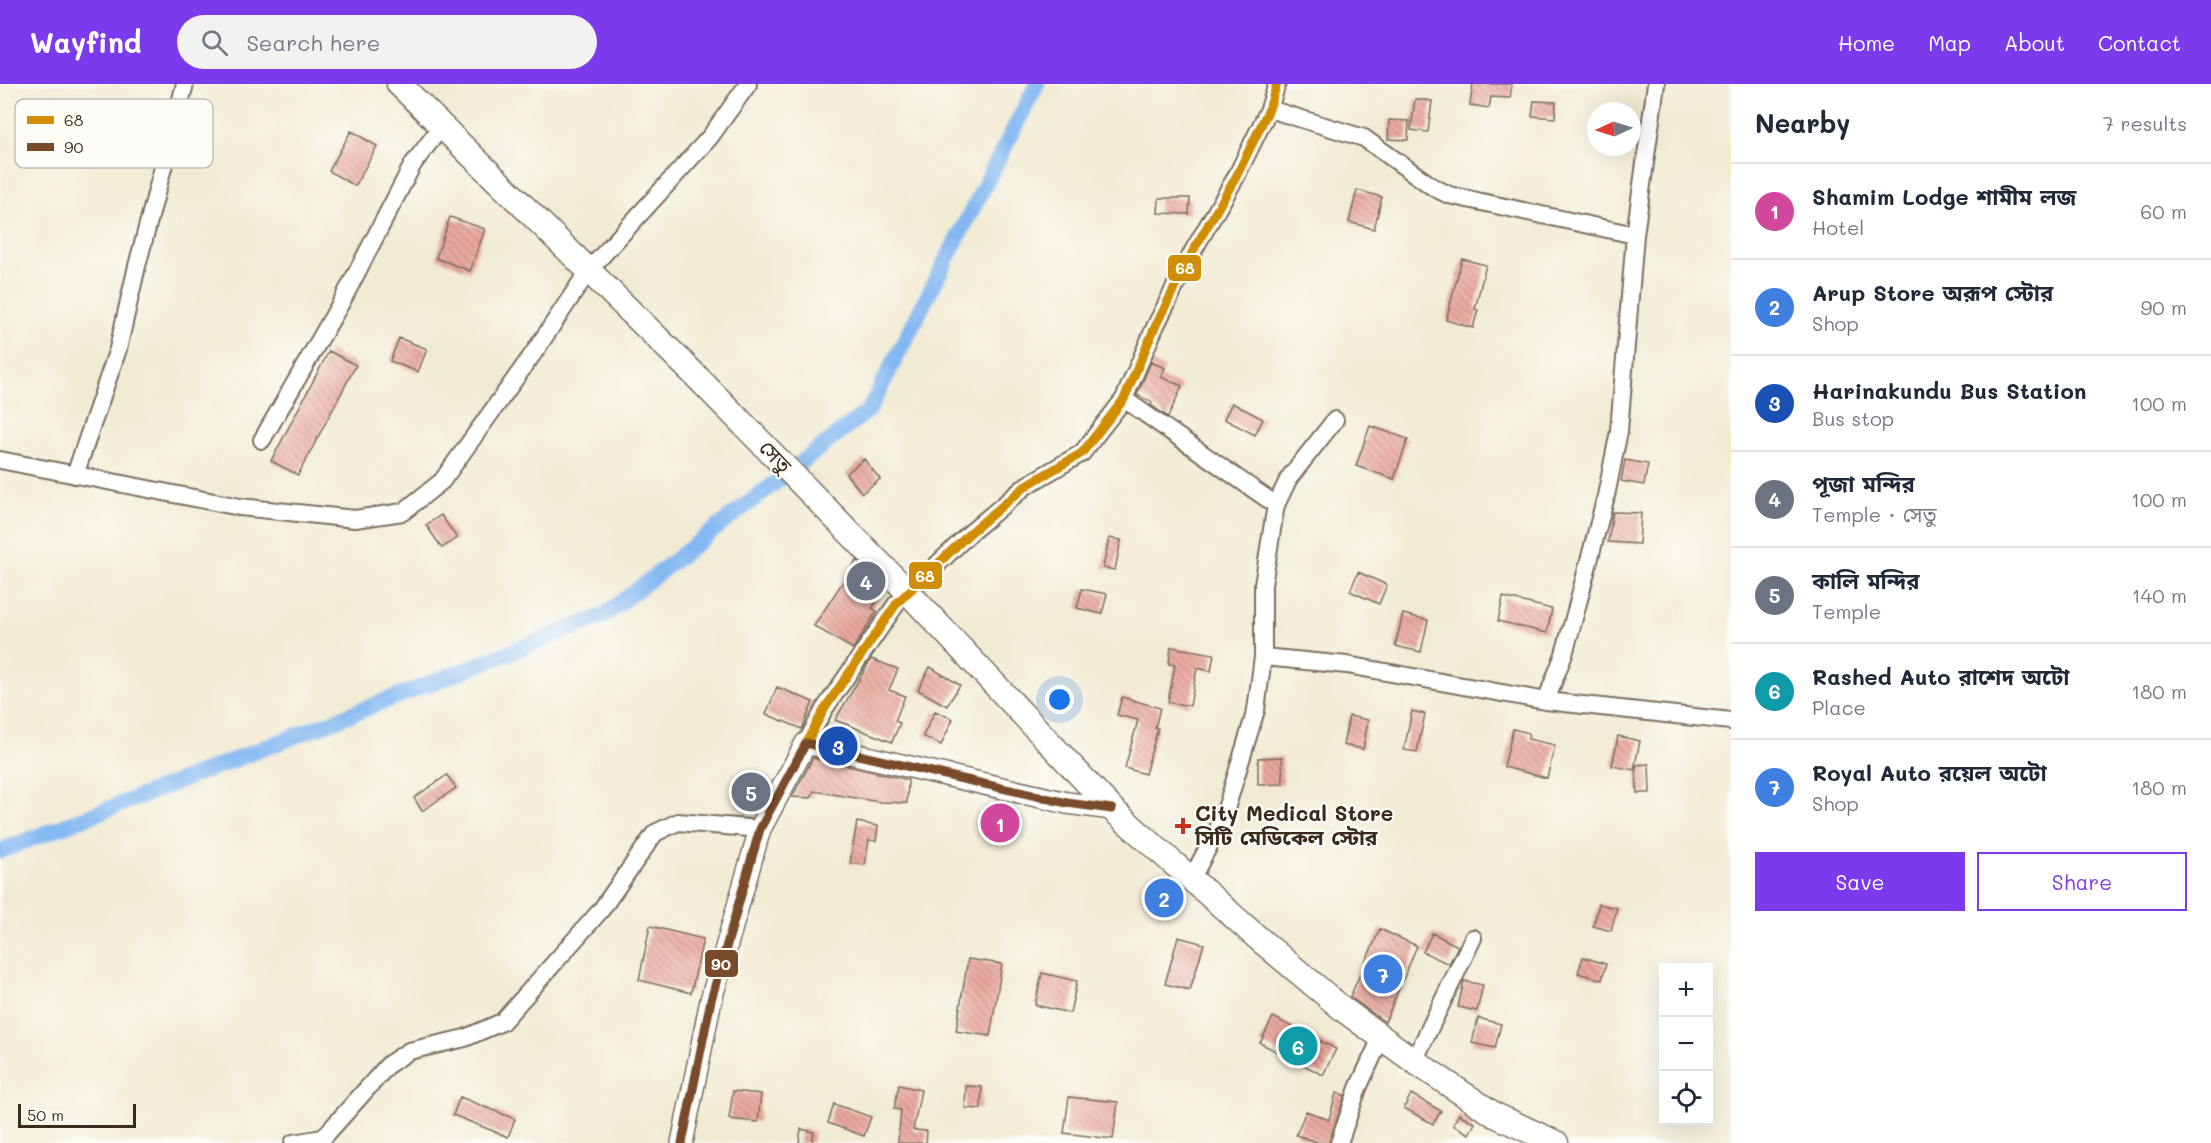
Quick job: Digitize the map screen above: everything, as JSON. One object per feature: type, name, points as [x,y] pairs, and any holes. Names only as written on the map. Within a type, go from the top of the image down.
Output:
[{"type":"highway","name":"সেতু","points":[[399,84],[694,374],[898,582],[1112,808],[1268,946],[1381,1038],[1496,1115],[1556,1143]]},
{"type":"main road","points":[[682,1143],[711,1000],[760,829],[806,743],[1067,803],[1112,808]]},
{"type":"street","points":[[181,99],[185,84]]},
{"type":"street","points":[[0,460],[240,507],[355,519],[403,512],[442,482],[536,351],[589,270],[710,137],[748,84]]},
{"type":"street","points":[[806,743],[825,708],[897,603],[970,533],[1027,484],[1082,453],[1124,399],[1155,327],[1188,260],[1236,177],[1269,109],[1277,84]]},
{"type":"street","points":[[1546,701],[1564,654],[1573,622],[1606,495],[1619,431],[1635,235],[1656,84]]},
{"type":"street","points":[[1269,109],[1364,138],[1433,187],[1449,195],[1635,235]]},
{"type":"street","points":[[262,440],[342,301],[413,164],[441,127]]},
{"type":"street","points":[[75,475],[118,349],[163,168]]},
{"type":"street","points":[[1124,399],[1276,505]]},
{"type":"street","points":[[1192,878],[1223,819],[1256,710],[1263,657],[1263,585],[1276,505],[1288,478],[1335,420]]},
{"type":"street","points":[[1263,657],[1347,664],[1546,701],[1731,721]]},
{"type":"street","points":[[293,1143],[322,1141],[389,1064],[409,1051],[465,1038],[502,1022],[601,910],[655,833],[678,822],[760,829]]},
{"type":"street","points":[[1414,1061],[1473,938]]},
{"type":"street","points":[[1339,1143],[1358,1088],[1381,1038]]},
{"type":"building","points":[[1473,84],[1512,84],[1510,98],[1491,97],[1489,108],[1470,105]]},
{"type":"building","points":[[1415,99],[1432,101],[1428,132],[1411,130]]},
{"type":"building","points":[[1534,101],[1556,102],[1555,118],[1532,116]]},
{"type":"building","points":[[1389,120],[1409,121],[1408,140],[1388,139]]},
{"type":"building","points":[[351,131],[377,146],[355,186],[329,171]]},
{"type":"building","points":[[1357,190],[1382,197],[1374,229],[1349,222]]},
{"type":"building","points":[[1159,198],[1190,198],[1189,214],[1158,213]]},
{"type":"building","points":[[450,217],[485,229],[470,271],[436,258]]},
{"type":"building","points":[[1462,259],[1486,265],[1475,309],[1478,310],[1473,328],[1446,320]]},
{"type":"building","points":[[399,338],[427,349],[418,372],[390,361]]},
{"type":"building","points":[[329,351],[356,365],[298,475],[271,461]]},
{"type":"building","points":[[1151,362],[1165,368],[1161,377],[1182,386],[1168,417],[1151,405],[1152,402],[1137,395]]},
{"type":"building","points":[[1232,403],[1263,419],[1255,435],[1224,419]]},
{"type":"building","points":[[1370,426],[1408,439],[1394,479],[1356,466]]},
{"type":"building","points":[[864,459],[880,479],[862,493],[846,474]]},
{"type":"building","points":[[1625,460],[1648,464],[1644,485],[1621,481]]},
{"type":"building","points":[[1613,512],[1641,513],[1639,544],[1608,542]]},
{"type":"building","points":[[441,515],[457,538],[442,548],[426,525]]},
{"type":"building","points":[[1109,538],[1121,540],[1115,570],[1103,568]]},
{"type":"building","points":[[857,560],[885,589],[872,608],[877,611],[853,649],[814,626]]},
{"type":"building","points":[[1358,572],[1387,585],[1379,604],[1350,591]]},
{"type":"building","points":[[1082,589],[1107,594],[1102,614],[1077,608]]},
{"type":"building","points":[[1503,597],[1552,609],[1547,633],[1498,621]]},
{"type":"building","points":[[1403,614],[1428,620],[1421,652],[1395,646]]},
{"type":"building","points":[[1171,647],[1214,654],[1211,671],[1197,668],[1190,706],[1168,702],[1175,665],[1169,664]]},
{"type":"building","points":[[871,659],[898,669],[889,690],[905,696],[895,721],[900,723],[892,742],[835,720]]},
{"type":"building","points":[[930,667],[960,685],[947,706],[918,690]]},
{"type":"building","points":[[777,687],[813,702],[802,729],[766,714]]},
{"type":"building","points":[[1122,697],[1160,708],[1155,728],[1158,728],[1145,774],[1125,768],[1138,720],[1117,715]]},
{"type":"building","points":[[935,711],[953,719],[941,745],[923,736]]},
{"type":"building","points":[[1412,711],[1425,714],[1417,752],[1404,750]]},
{"type":"building","points":[[1349,716],[1368,720],[1363,749],[1343,745]]},
{"type":"building","points":[[1513,729],[1529,733],[1528,739],[1555,745],[1547,778],[1504,767]]},
{"type":"building","points":[[1618,736],[1640,741],[1634,770],[1612,766]]},
{"type":"building","points":[[1282,757],[1283,784],[1258,785],[1258,758]]},
{"type":"building","points":[[813,758],[908,780],[907,803],[880,802],[814,791],[811,798],[792,797]]},
{"type":"building","points":[[1649,764],[1650,793],[1637,793],[1636,765]]},
{"type":"building","points":[[447,775],[456,788],[422,811],[414,798]]},
{"type":"building","points":[[988,809],[1013,811],[1011,837],[987,836]]},
{"type":"building","points":[[857,822],[878,826],[876,841],[869,840],[865,865],[850,863]]},
{"type":"building","points":[[1599,904],[1617,908],[1611,931],[1593,926]]},
{"type":"building","points":[[650,926],[703,939],[691,993],[639,980]]},
{"type":"building","points":[[1380,929],[1417,946],[1385,1022],[1350,997]]},
{"type":"building","points":[[1432,933],[1458,946],[1449,964],[1423,952]]},
{"type":"building","points":[[1178,937],[1204,944],[1190,990],[1165,984]]},
{"type":"building","points":[[1583,957],[1606,964],[1602,980],[1578,973]]},
{"type":"building","points":[[968,959],[1002,964],[990,1036],[956,1031]]},
{"type":"building","points":[[1042,973],[1077,981],[1070,1013],[1035,1005]]},
{"type":"building","points":[[1464,981],[1483,985],[1477,1011],[1458,1007]]},
{"type":"building","points":[[1273,1017],[1336,1049],[1323,1075],[1260,1043]]},
{"type":"building","points":[[1478,1018],[1501,1024],[1495,1048],[1472,1043]]},
{"type":"building","points":[[899,1085],[921,1090],[913,1130],[927,1131],[926,1143],[898,1143],[901,1110],[894,1109]]},
{"type":"building","points":[[966,1086],[982,1087],[981,1109],[965,1108]]},
{"type":"building","points":[[733,1091],[761,1094],[758,1122],[729,1119]]},
{"type":"building","points":[[1336,1093],[1345,1095],[1329,1143],[1320,1143],[1296,1135],[1306,1111],[1329,1120]]},
{"type":"building","points":[[1411,1094],[1441,1111],[1433,1124],[1404,1108]]},
{"type":"building","points":[[460,1097],[515,1119],[508,1137],[453,1115]]},
{"type":"building","points":[[1069,1097],[1118,1102],[1113,1139],[1064,1133]]},
{"type":"building","points":[[834,1104],[871,1117],[864,1136],[828,1123]]},
{"type":"building","points":[[1459,1114],[1475,1123],[1469,1134],[1453,1125]]},
{"type":"building","points":[[801,1129],[814,1132],[812,1143],[799,1143]]},
{"type":"waterway","points":[[0,851],[603,616],[869,410],[1037,84]]},
{"type":"transit line","name":"68","points":[[806,743],[825,708],[897,603],[970,533],[1027,485],[1082,453],[1124,399],[1155,327],[1193,251],[1236,177],[1269,109],[1277,84]]},
{"type":"transit line","name":"90","points":[[682,1143],[711,1000],[760,829],[806,743],[1067,803],[1112,809]]},
{"type":"place","name":"পূজা মন্দির","points":[[866,581]]},
{"type":"place","name":"Harinakundu Bus Station","points":[[838,746]]},
{"type":"place","name":"কালি মন্দির","points":[[751,792]]},
{"type":"place","name":"Shamim Lodge শামীম লজ","points":[[1000,823]]},
{"type":"place","name":"City Medical Store সিটি মেডিকেল স্টোর","points":[[1183,826]]},
{"type":"place","name":"Arup Store অরূপ স্টোর","points":[[1164,898]]},
{"type":"place","name":"Royal Auto রয়েল অটো","points":[[1383,974]]},
{"type":"place","name":"Rashed Auto রাশেদ অটো","points":[[1298,1046]]}]
